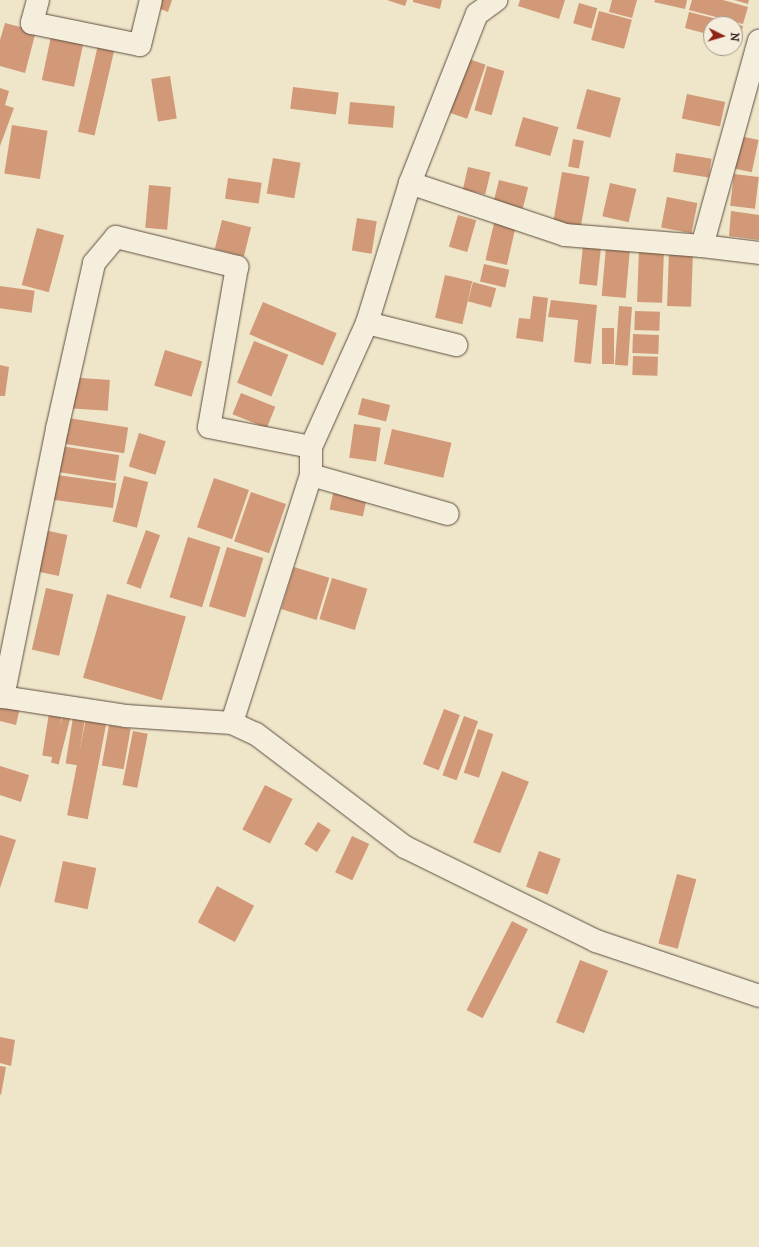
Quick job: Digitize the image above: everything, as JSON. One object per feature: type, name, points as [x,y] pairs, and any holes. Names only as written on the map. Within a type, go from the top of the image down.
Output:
[{"type":"street","points":[[38,0],[32,23],[140,45],[151,0]]},
{"type":"street","points":[[232,723],[311,475],[311,447],[367,323],[410,183],[477,14],[496,0]]},
{"type":"street","points":[[702,246],[759,41]]},
{"type":"street","points":[[410,183],[565,235],[702,246],[759,253]]},
{"type":"street","points":[[311,447],[210,427],[236,267],[116,237],[94,263],[57,429],[2,696],[126,716],[232,723],[256,734],[405,847],[596,942],[759,996]]},
{"type":"street","points":[[367,323],[456,345]]},
{"type":"street","points":[[311,475],[448,514]]},
{"type":"building","points":[[155,0],[172,0],[168,12],[153,6]]},
{"type":"building","points":[[387,0],[407,0],[405,6]]},
{"type":"building","points":[[413,0],[442,0],[440,9],[413,2]]},
{"type":"building","points":[[520,0],[565,0],[559,19],[518,6]]},
{"type":"building","points":[[612,0],[637,0],[632,18],[609,12]]},
{"type":"building","points":[[655,0],[687,0],[685,9],[654,2]]},
{"type":"building","points":[[692,0],[723,0],[748,7],[743,24],[743,16],[712,16],[689,10]]},
{"type":"building","points":[[734,0],[749,0],[748,4]]},
{"type":"building","points":[[579,3],[597,8],[591,28],[573,23]]},
{"type":"building","points":[[599,11],[632,20],[624,49],[591,40]]},
{"type":"building","points":[[689,12],[705,16],[703,16],[703,33],[685,28]]},
{"type":"building","points":[[5,23],[36,31],[25,73],[0,66],[0,40]]},
{"type":"building","points":[[52,32],[84,39],[74,87],[42,80]]},
{"type":"building","points":[[98,45],[115,49],[95,136],[78,132]]},
{"type":"building","points":[[463,57],[486,65],[467,119],[444,111]]},
{"type":"building","points":[[487,66],[504,71],[492,115],[474,110]]},
{"type":"building","points":[[170,76],[177,118],[158,121],[151,79]]},
{"type":"building","points":[[293,87],[339,93],[336,114],[290,109]]},
{"type":"building","points":[[0,88],[9,91],[5,105],[14,108],[0,146]]},
{"type":"building","points":[[587,89],[621,98],[610,138],[576,129]]},
{"type":"building","points":[[687,94],[725,102],[720,127],[682,118]]},
{"type":"building","points":[[350,102],[395,106],[393,128],[348,124]]},
{"type":"building","points":[[523,117],[559,127],[550,156],[515,146]]},
{"type":"building","points":[[12,125],[48,131],[40,179],[4,173]]},
{"type":"building","points":[[740,136],[759,140],[752,172],[733,168]]},
{"type":"building","points":[[573,139],[584,141],[579,168],[568,167]]},
{"type":"building","points":[[676,153],[712,159],[709,177],[673,172]]},
{"type":"building","points":[[273,158],[301,163],[294,198],[267,193]]},
{"type":"building","points":[[468,167],[490,172],[485,195],[463,189]]},
{"type":"building","points":[[562,172],[590,177],[581,228],[553,223]]},
{"type":"building","points":[[734,174],[759,177],[755,209],[730,206]]},
{"type":"building","points":[[228,178],[262,183],[259,204],[225,199]]},
{"type":"building","points":[[499,180],[528,187],[523,209],[494,201]]},
{"type":"building","points":[[610,183],[636,189],[629,222],[602,216]]},
{"type":"building","points":[[149,185],[171,187],[167,230],[145,228]]},
{"type":"building","points":[[667,197],[697,203],[692,233],[661,227]]},
{"type":"building","points":[[731,211],[759,215],[759,240],[729,236]]},
{"type":"building","points":[[458,215],[476,220],[467,252],[449,247]]},
{"type":"building","points":[[357,218],[377,221],[372,254],[352,251]]},
{"type":"building","points":[[222,220],[251,227],[244,256],[215,249]]},
{"type":"building","points":[[494,223],[515,228],[507,265],[485,260]]},
{"type":"building","points":[[37,228],[64,235],[49,292],[22,285]]},
{"type":"building","points":[[583,246],[601,248],[597,286],[579,284]]},
{"type":"building","points":[[606,247],[630,249],[626,298],[602,296]]},
{"type":"building","points":[[639,248],[664,249],[662,303],[637,302]]},
{"type":"building","points":[[669,251],[693,252],[691,307],[667,306]]},
{"type":"building","points":[[484,264],[509,270],[505,287],[480,282]]},
{"type":"building","points":[[445,275],[472,281],[462,324],[435,318]]},
{"type":"building","points":[[473,282],[496,288],[491,308],[468,301]]},
{"type":"building","points":[[0,286],[35,291],[32,313],[0,308]]},
{"type":"building","points":[[533,296],[548,298],[543,342],[516,338],[519,318],[530,319]]},
{"type":"building","points":[[551,300],[597,305],[591,364],[574,362],[578,320],[548,317]]},
{"type":"building","points":[[263,302],[337,333],[323,365],[249,334]]},
{"type":"building","points":[[619,306],[632,307],[628,366],[615,365]]},
{"type":"building","points":[[635,311],[660,312],[659,331],[634,330]]},
{"type":"building","points":[[602,328],[614,328],[614,364],[602,364]]},
{"type":"building","points":[[633,334],[659,335],[658,354],[632,353]]},
{"type":"building","points":[[254,341],[288,355],[271,397],[237,383]]},
{"type":"building","points":[[165,350],[202,361],[191,397],[154,385]]},
{"type":"building","points":[[633,356],[658,357],[657,376],[632,375]]},
{"type":"building","points":[[0,365],[9,367],[5,396],[0,396]]},
{"type":"building","points":[[68,377],[110,380],[108,411],[66,408]]},
{"type":"building","points":[[241,393],[275,407],[267,428],[232,414]]},
{"type":"building","points":[[362,398],[390,405],[386,422],[358,414]]},
{"type":"building","points":[[62,417],[128,427],[124,453],[58,443]]},
{"type":"building","points":[[354,424],[381,428],[376,461],[349,458]]},
{"type":"building","points":[[392,429],[451,443],[443,478],[384,464]]},
{"type":"building","points":[[139,433],[166,441],[156,475],[129,466]]},
{"type":"building","points":[[61,446],[119,455],[115,481],[57,472]]},
{"type":"building","points":[[57,475],[116,483],[113,508],[54,500]]},
{"type":"building","points":[[124,476],[148,482],[137,528],[113,522]]},
{"type":"building","points":[[214,478],[249,490],[232,539],[197,527]]},
{"type":"building","points":[[334,489],[367,496],[363,517],[330,510]]},
{"type":"building","points":[[251,492],[286,504],[269,553],[234,541]]},
{"type":"building","points":[[44,530],[67,535],[59,576],[35,571]]},
{"type":"building","points":[[146,530],[160,535],[141,589],[127,584]]},
{"type":"building","points":[[188,537],[221,547],[202,607],[170,597]]},
{"type":"building","points":[[227,547],[263,558],[245,617],[209,606]]},
{"type":"building","points":[[294,567],[329,578],[317,620],[281,609]]},
{"type":"building","points":[[332,578],[367,589],[355,630],[319,619]]},
{"type":"building","points":[[46,588],[73,594],[59,656],[32,649]]},
{"type":"building","points":[[107,594],[186,617],[162,700],[83,678]]},
{"type":"building","points":[[0,698],[21,703],[16,725],[0,721]]},
{"type":"building","points":[[444,709],[460,715],[439,770],[423,764]]},
{"type":"building","points":[[49,713],[62,715],[55,758],[42,755]]},
{"type":"building","points":[[63,714],[71,716],[59,764],[51,763]]},
{"type":"building","points":[[464,716],[478,721],[457,780],[442,775]]},
{"type":"building","points":[[73,717],[85,719],[77,765],[66,763]]},
{"type":"building","points":[[86,718],[107,722],[88,819],[67,815]]},
{"type":"building","points":[[109,725],[131,729],[124,769],[102,765]]},
{"type":"building","points":[[478,729],[493,734],[479,778],[464,773]]},
{"type":"building","points":[[133,731],[148,734],[137,788],[123,785]]},
{"type":"building","points":[[0,766],[29,775],[21,802],[0,795]]},
{"type":"building","points":[[502,771],[529,782],[500,853],[473,842]]},
{"type":"building","points":[[265,785],[293,799],[270,844],[242,830]]},
{"type":"building","points":[[318,822],[331,830],[317,852],[304,844]]},
{"type":"building","points":[[0,835],[16,840],[0,888]]},
{"type":"building","points":[[352,836],[369,844],[352,880],[335,872]]},
{"type":"building","points":[[539,851],[561,859],[548,895],[526,887]]},
{"type":"building","points":[[63,861],[96,868],[88,909],[54,902]]},
{"type":"building","points":[[677,874],[696,879],[678,949],[658,944]]},
{"type":"building","points":[[217,886],[254,906],[235,942],[198,922]]},
{"type":"building","points":[[512,921],[528,929],[483,1018],[467,1010]]},
{"type":"building","points":[[580,960],[608,971],[584,1033],[556,1023]]},
{"type":"building","points":[[0,1037],[15,1040],[11,1066],[0,1063]]},
{"type":"building","points":[[0,1066],[6,1067],[1,1095],[0,1094]]}]
